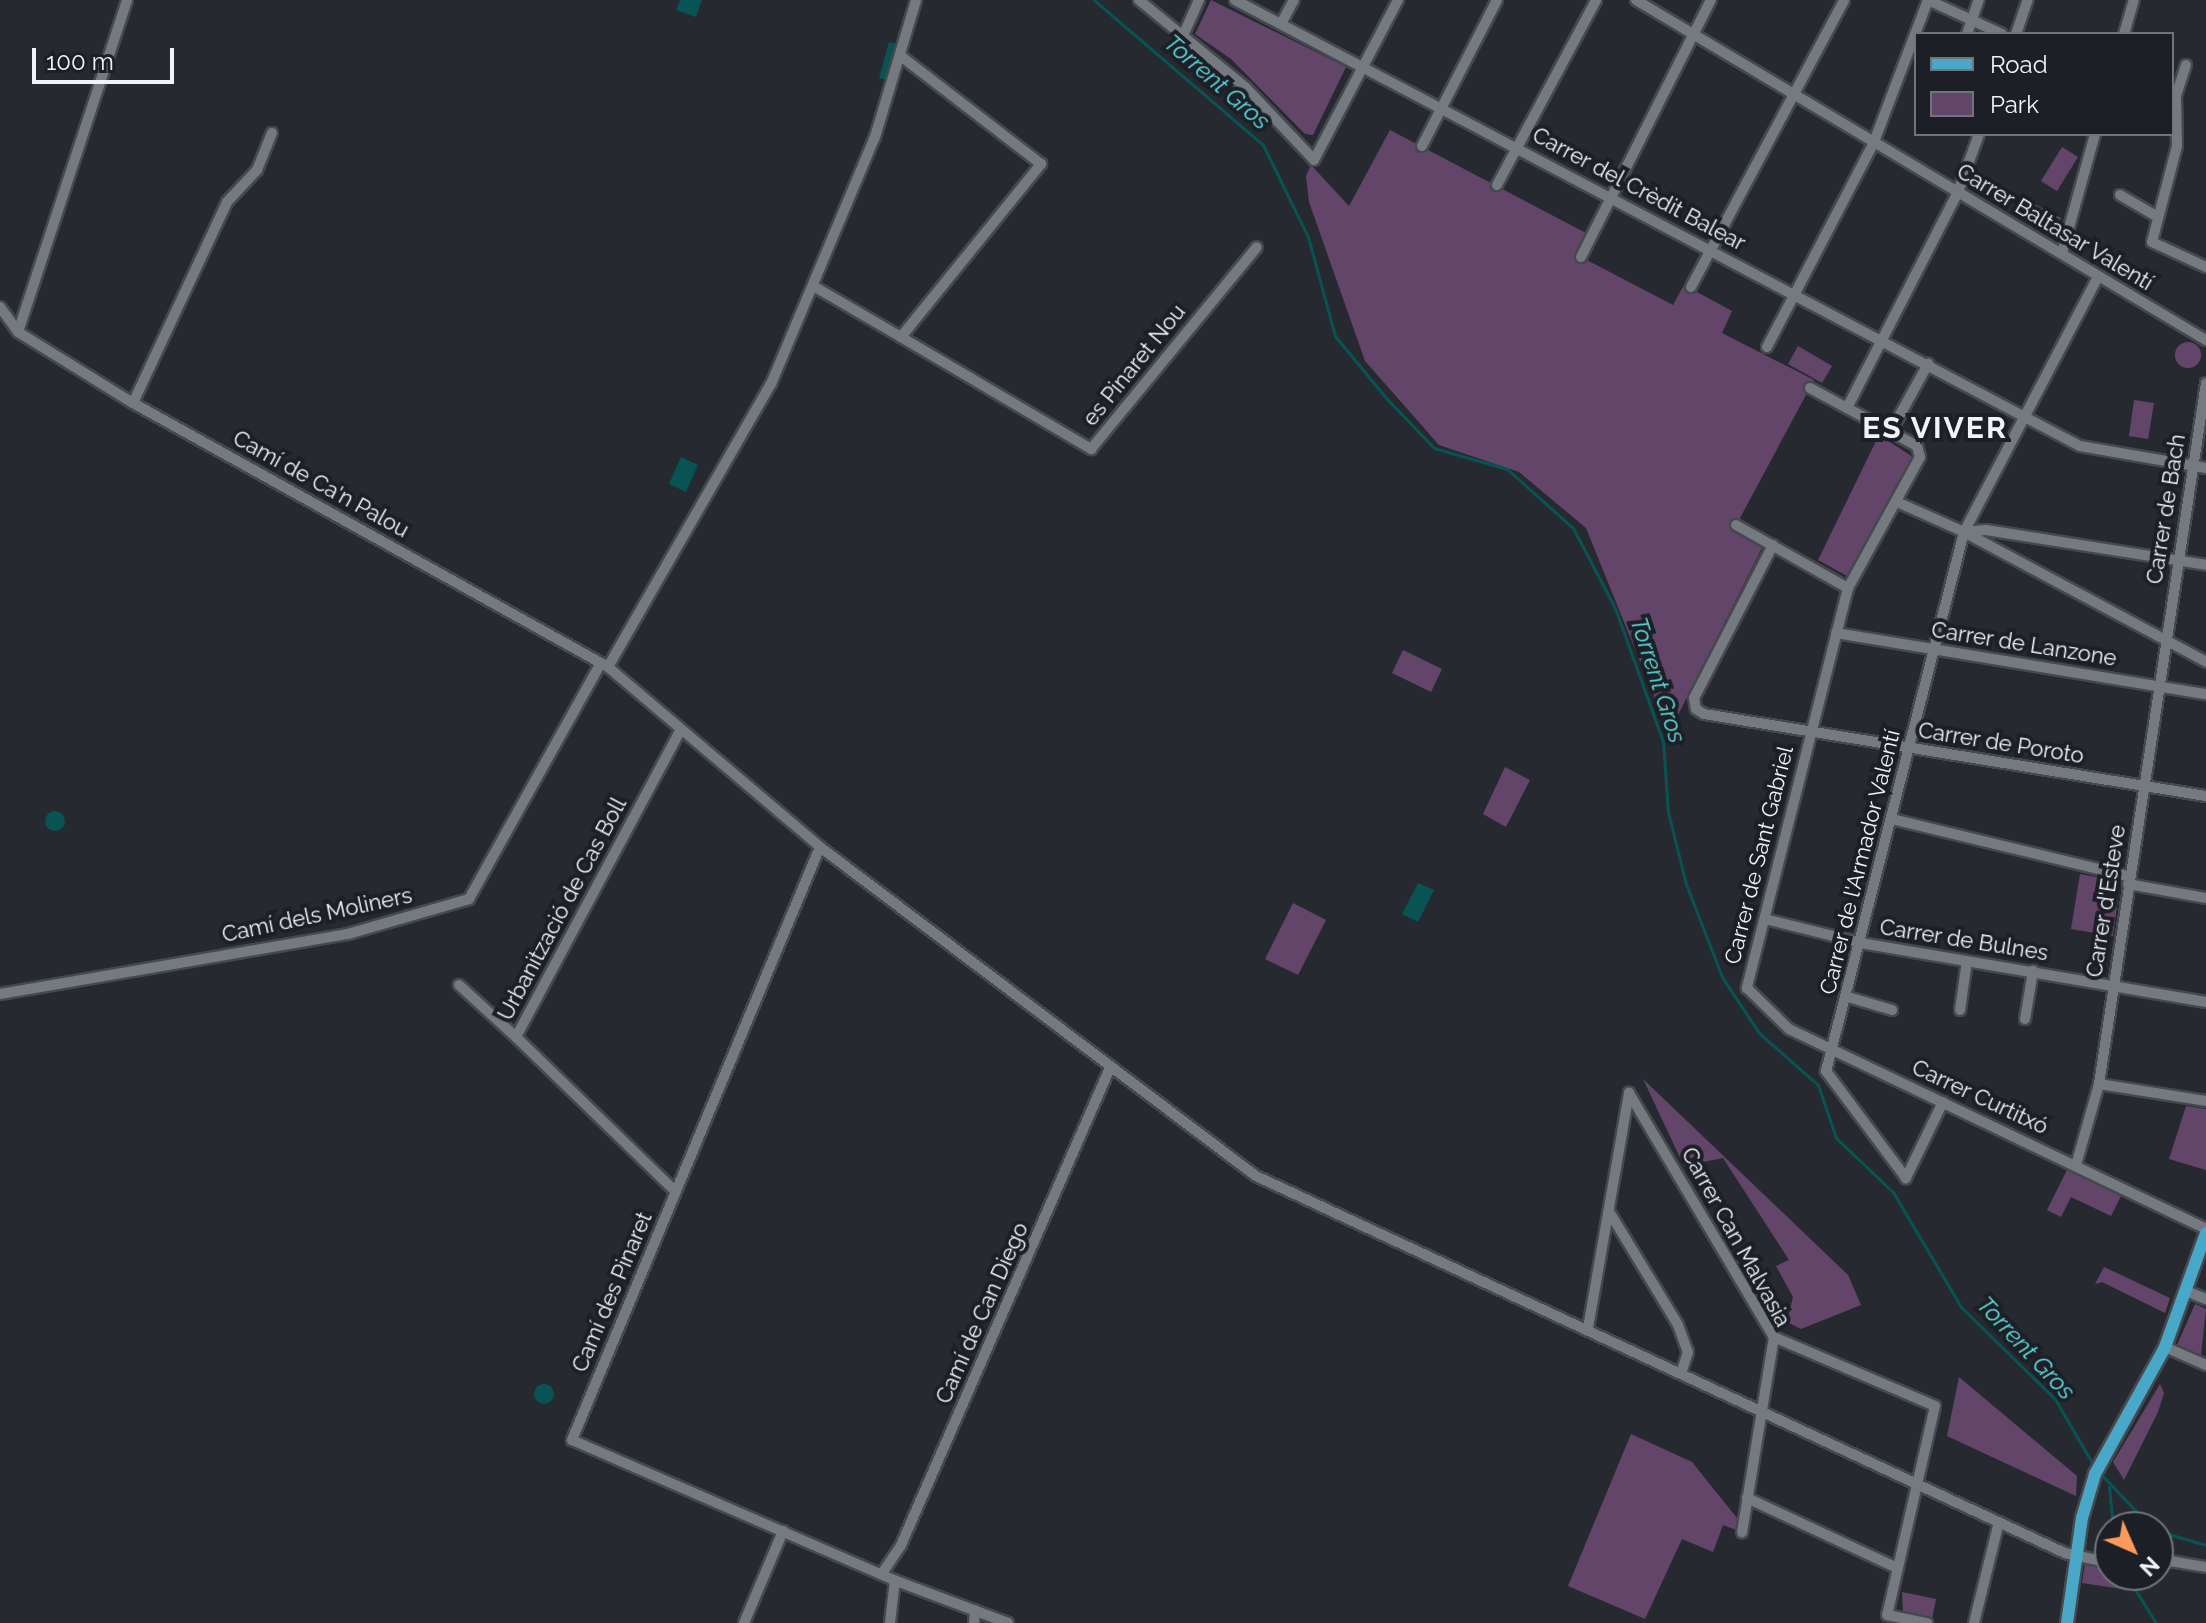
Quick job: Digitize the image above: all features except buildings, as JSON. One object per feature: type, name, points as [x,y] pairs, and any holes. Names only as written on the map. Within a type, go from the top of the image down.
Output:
[{"type":"main road","points":[[2067,1623],[2088,1497],[2111,1443],[2165,1347],[2206,1231]]},
{"type":"street","points":[[18,332],[127,0]]},
{"type":"street","points":[[604,665],[758,408],[815,287],[901,56],[916,0]]},
{"type":"street","points":[[1139,0],[1254,94],[1314,160],[1398,0]]},
{"type":"street","points":[[1182,38],[1199,0]]},
{"type":"street","name":"Carrer del Crèdit Balear","points":[[1235,0],[1614,197],[2080,446],[2206,468]]},
{"type":"street","points":[[1281,24],[1294,0]]},
{"type":"street","points":[[1422,146],[1497,0]]},
{"type":"street","points":[[1497,185],[1596,0]]},
{"type":"street","name":"Carrer Baltasar Valentí","points":[[1636,0],[2206,340]]},
{"type":"street","points":[[1581,257],[1696,35],[1711,0]]},
{"type":"street","points":[[1691,287],[1844,0]]},
{"type":"street","points":[[1916,32],[1928,0],[1997,32]]},
{"type":"street","points":[[1968,32],[1979,0]]},
{"type":"street","points":[[2017,32],[2028,0]]},
{"type":"street","points":[[2125,32],[2134,0]]},
{"type":"street","points":[[1767,347],[1874,142],[1914,37]]},
{"type":"street","points":[[901,56],[1041,164],[901,337]]},
{"type":"street","points":[[2186,65],[2176,95],[2177,146],[2152,242],[2206,267]]},
{"type":"street","points":[[133,403],[227,202],[257,170],[272,133]]},
{"type":"street","points":[[1847,408],[1958,192],[1978,136]]},
{"type":"street","points":[[2062,253],[2094,136]]},
{"type":"street","points":[[2120,195],[2158,217]]},
{"type":"street","name":"es Pinaret Nou","points":[[815,287],[1091,449],[1257,247]]},
{"type":"street","name":"Carrer de l'Armador Valentí","points":[[1943,1102],[1906,1178],[1826,1071],[1835,1050],[1907,749],[1964,532],[2098,277]]},
{"type":"street","name":"Camí de Ca'n Palou","points":[[0,307],[18,332],[133,403],[604,665],[820,847],[1256,1176],[1682,1371],[1999,1522],[2076,1555],[2094,1559]]},
{"type":"street","points":[[1810,388],[1891,431],[1928,364]]},
{"type":"street","name":"Carrer de Bach","points":[[2165,641],[2206,383]]},
{"type":"street","name":"Carrer de Sant Gabriel","points":[[1747,988],[1848,588],[1897,502],[1920,452],[1891,431]]},
{"type":"street","points":[[1897,502],[1944,528],[1964,532],[1986,530],[2206,565]]},
{"type":"street","points":[[1736,525],[1848,588]]},
{"type":"street","points":[[1964,532],[2206,662]]},
{"type":"street","name":"Carrer de Poroto","points":[[1773,545],[1694,698],[1696,709],[1907,749],[2206,796]]},
{"type":"street","name":"Carrer de Lanzone","points":[[1836,633],[2206,694]]},
{"type":"street","name":"Carrer d'Esteve","points":[[2076,1165],[2099,1084],[2165,641]]},
{"type":"street","name":"Camí dels Moliners","points":[[0,994],[376,928],[469,899],[604,665]]},
{"type":"street","name":"Urbanització de Cas Boll","points":[[676,1192],[516,1037],[680,731]]},
{"type":"street","points":[[1892,819],[2206,898]]},
{"type":"street","name":"Camí des Pinaret","points":[[820,847],[572,1440],[883,1572],[895,1580],[1008,1623]]},
{"type":"street","name":"Carrer de Bulnes","points":[[1765,919],[1861,943],[2206,1002]]},
{"type":"street","points":[[1960,1010],[1967,961]]},
{"type":"street","points":[[2025,1019],[2033,971]]},
{"type":"street","points":[[459,985],[516,1037]]},
{"type":"street","name":"Carrer Curtitxó","points":[[1747,988],[1789,1029],[2076,1165],[2206,1231]]},
{"type":"street","points":[[1848,997],[1892,1010]]},
{"type":"street","name":"Camí de Can Diego","points":[[883,1572],[901,1545],[1110,1068]]},
{"type":"street","points":[[2099,1084],[2206,1101]]},
{"type":"street","name":"Carrer Can Malvasia","points":[[1610,1213],[1629,1093],[1774,1337],[1742,1532]]},
{"type":"street","points":[[1588,1328],[1610,1213]]},
{"type":"street","points":[[1610,1213],[1678,1325],[1688,1352],[1682,1371]]},
{"type":"street","points":[[2186,1291],[2206,1299]]},
{"type":"street","points":[[1774,1337],[1935,1406],[1887,1615],[1927,1623]]},
{"type":"street","points":[[2165,1347],[2206,1365]]},
{"type":"street","points":[[1747,1498],[1897,1568]]},
{"type":"street","points":[[1974,1623],[1999,1522]]},
{"type":"street","points":[[744,1623],[783,1531]]},
{"type":"street","points":[[2174,1562],[2206,1567]]},
{"type":"street","points":[[890,1623],[895,1580]]},
{"type":"street","points":[[974,1623],[975,1610]]},
{"type":"green space","points":[[1211,0],[1346,67],[1313,135],[1305,134],[1231,59],[1195,34]]},
{"type":"green space","points":[[1390,130],[1586,233],[1581,257],[1673,305],[1684,285],[1732,311],[1722,333],[1814,380],[1733,531],[1762,548],[1677,717],[1662,716],[1586,528],[1519,472],[1439,445],[1365,361],[1309,202],[1306,176],[1311,165],[1349,206]]},
{"type":"green space","points":[[2062,147],[2078,157],[2057,191],[2041,181]]},
{"type":"green space","points":[[2023,198],[2061,218],[2055,237],[2014,212]]},
{"type":"green space","points":[[2188,342],[2197,346],[2201,355],[2197,364],[2188,368],[2179,364],[2175,355],[2179,346]]},
{"type":"green space","points":[[1798,346],[1832,366],[1822,383],[1788,364]]},
{"type":"green space","points":[[2134,400],[2154,403],[2148,439],[2129,436]]},
{"type":"green space","points":[[1879,435],[1913,457],[1847,576],[1818,560]]},
{"type":"green space","points":[[1403,650],[1442,669],[1431,692],[1392,673]]},
{"type":"green space","points":[[1505,767],[1530,780],[1506,827],[1483,814]]},
{"type":"green space","points":[[2080,874],[2112,880],[2119,891],[2113,936],[2071,929]]},
{"type":"green space","points":[[1293,903],[1326,920],[1298,975],[1265,959]]},
{"type":"green space","points":[[1643,1079],[1848,1275],[1861,1305],[1801,1329],[1787,1322],[1793,1297],[1776,1266],[1789,1260],[1723,1158],[1684,1166]]},
{"type":"green space","points":[[2186,1106],[2206,1109],[2206,1170],[2169,1159]]},
{"type":"green space","points":[[2067,1170],[2121,1196],[2111,1216],[2071,1197],[2061,1217],[2047,1210]]},
{"type":"green space","points":[[2104,1267],[2170,1298],[2165,1313],[2102,1282],[2095,1284]]},
{"type":"green space","points":[[2195,1304],[2206,1309],[2201,1355],[2177,1345]]},
{"type":"green space","points":[[1959,1377],[2077,1476],[2076,1496],[1947,1436]]},
{"type":"green space","points":[[2160,1384],[2164,1393],[2158,1412],[2124,1480],[2113,1462]]},
{"type":"green space","points":[[1631,1434],[1692,1462],[1741,1523],[1739,1531],[1723,1525],[1713,1552],[1682,1539],[1645,1619],[1568,1586]]},
{"type":"green space","points":[[2085,1564],[2094,1567],[2094,1585],[2082,1583]]},
{"type":"green space","points":[[1902,1592],[1936,1599],[1932,1619],[1903,1612]]},
{"type":"water","points":[[680,0],[702,0],[696,17],[676,10]]},
{"type":"water","points":[[889,42],[900,45],[889,81],[879,78]]},
{"type":"water","points":[[681,457],[698,465],[686,492],[669,484]]},
{"type":"water","points":[[55,811],[62,814],[65,821],[62,828],[55,831],[48,828],[45,821],[48,814]]},
{"type":"water","points":[[1418,883],[1434,890],[1418,922],[1402,914]]},
{"type":"water","points":[[544,1384],[551,1387],[554,1394],[551,1401],[544,1404],[537,1401],[534,1394],[537,1387]]},
{"type":"waterway","name":"Torrent Gros","points":[[1094,0],[1263,145],[1308,237],[1335,336],[1387,399],[1434,448],[1507,469],[1573,528],[1615,608],[1663,741],[1668,812],[1686,884],[1722,977],[1759,1033],[1818,1085],[1836,1138],[1893,1192],[1961,1307],[2055,1399],[2094,1466]]},
{"type":"waterway","name":"Torrent Gros","points":[[2099,1472],[2136,1511]]},
{"type":"waterway","points":[[2109,1487],[2111,1511]]},
{"type":"waterway","name":"Torrent Gros","points":[[2174,1536],[2206,1545]]},
{"type":"waterway","points":[[2136,1591],[2156,1623]]},
{"type":"district","name":"ES VIVER","points":[[1935,428]]}]
